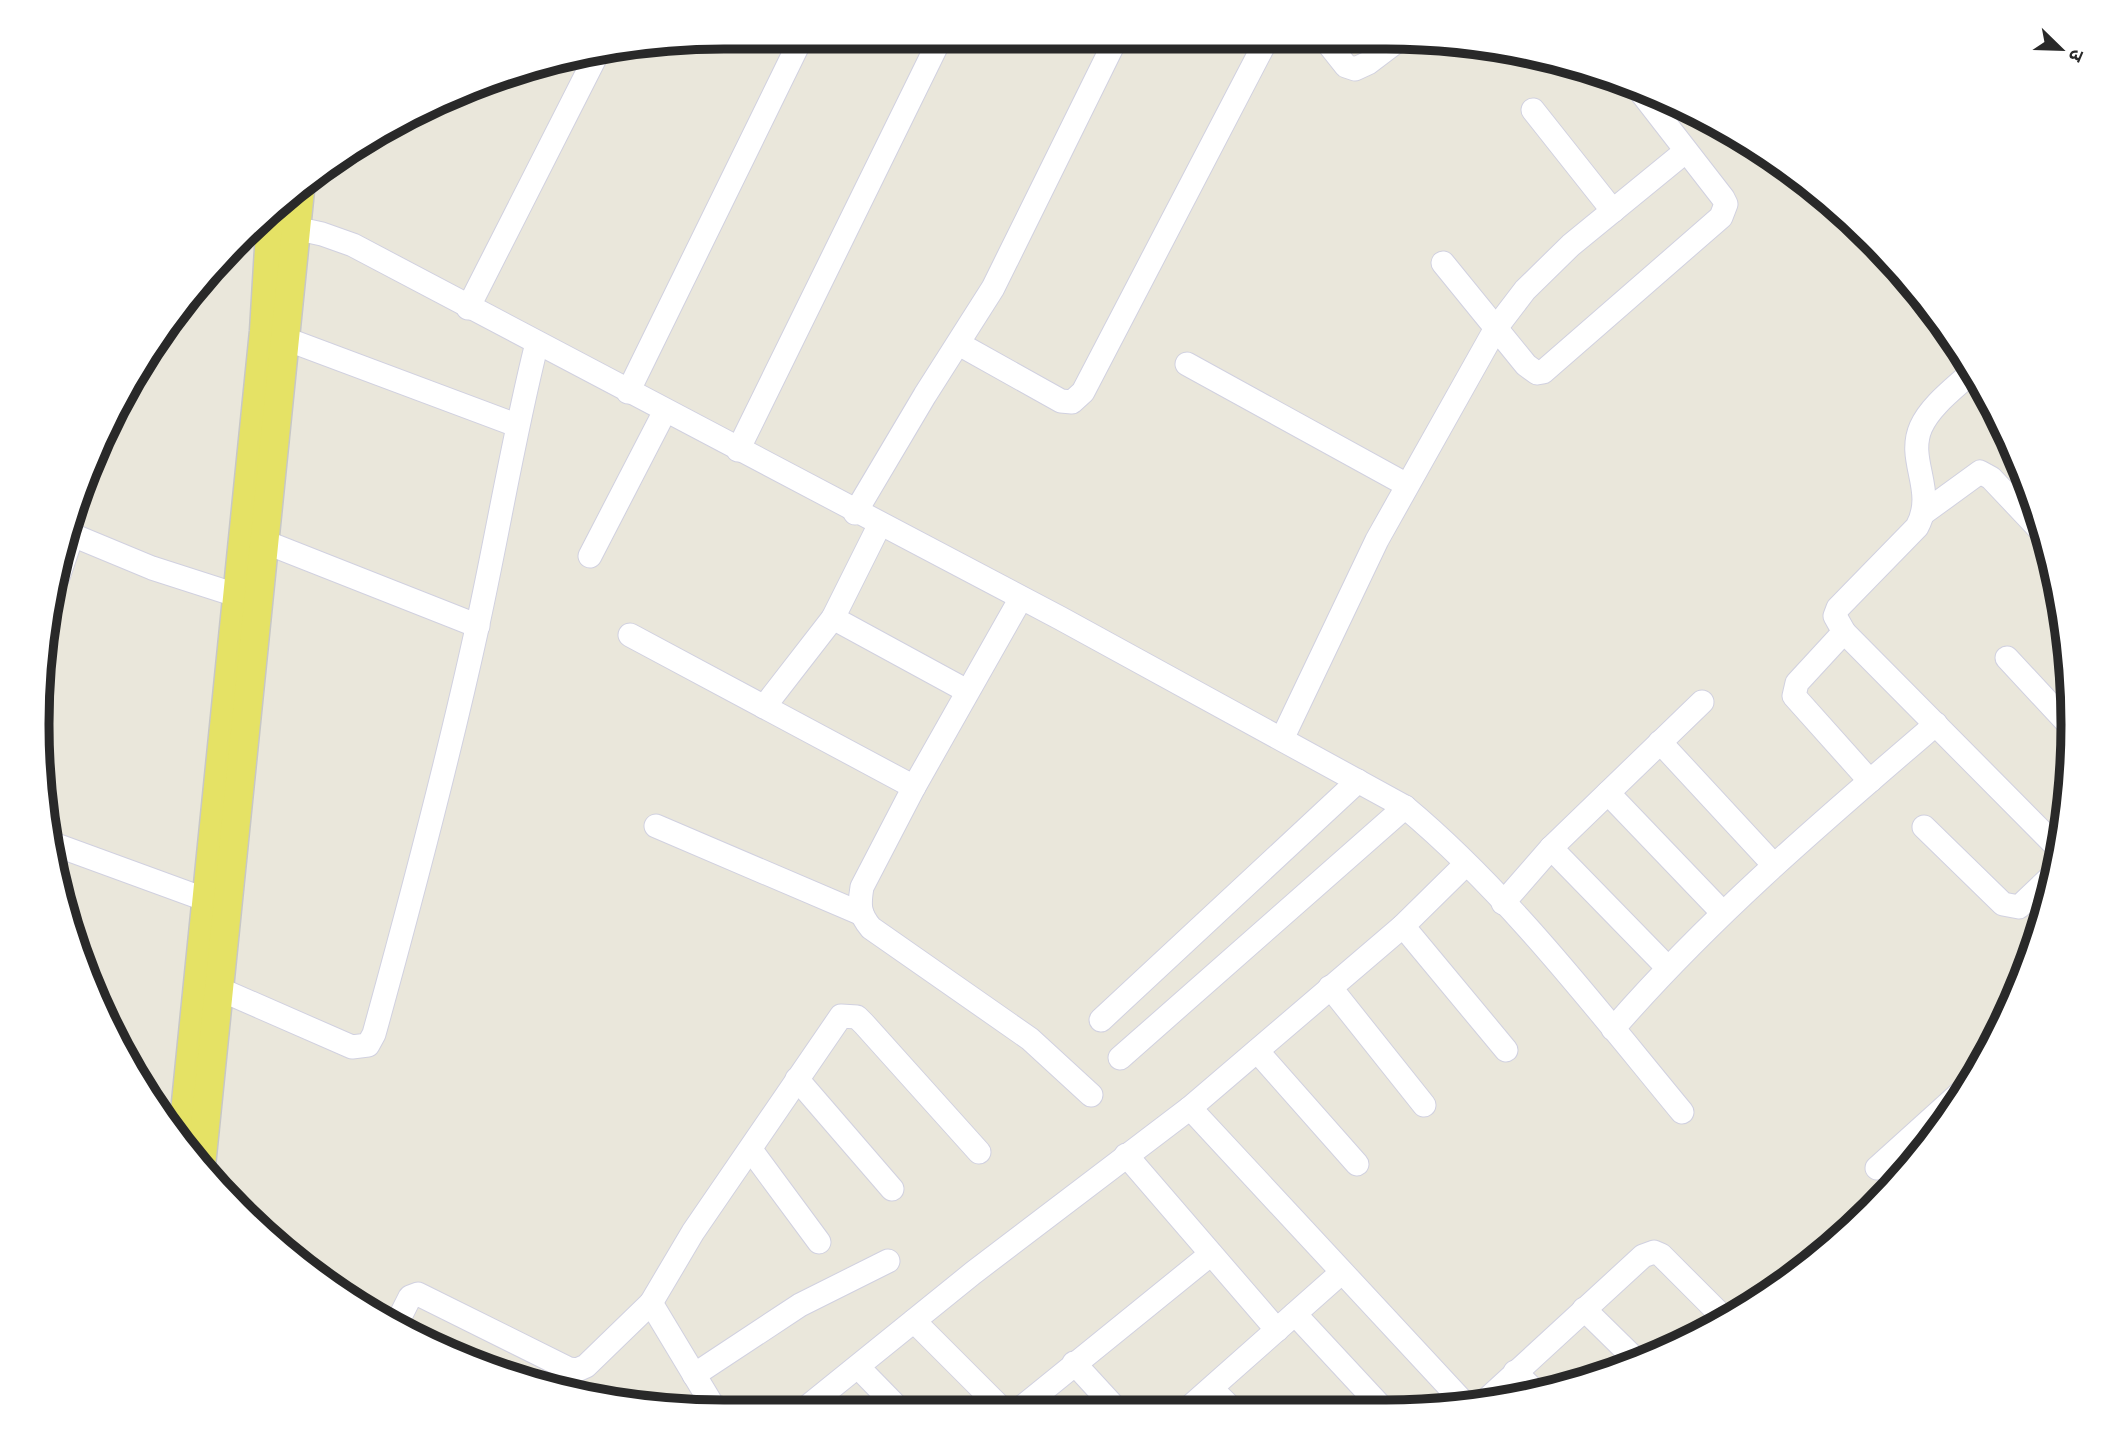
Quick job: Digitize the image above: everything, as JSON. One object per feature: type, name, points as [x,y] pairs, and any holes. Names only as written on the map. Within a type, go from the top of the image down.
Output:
[{"type":"main road","points":[[202,1152],[217,988],[265,542],[275,335],[275,222]]},
{"type":"main road","points":[[183,1128],[236,595],[275,335]]},
{"type":"street","points":[[628,391],[796,49]]},
{"type":"street","points":[[738,450],[935,49]]},
{"type":"street","points":[[855,513],[1009,257],[1111,49]]},
{"type":"street","points":[[959,344],[1061,401],[1072,402],[1083,393],[1262,49]]},
{"type":"street","points":[[1333,49],[1346,66],[1355,69],[1386,49]]},
{"type":"street","points":[[468,307],[593,62]]},
{"type":"street","points":[[1443,262],[1531,369],[1543,372],[1721,217],[1726,204],[1723,198],[1648,102]]},
{"type":"street","points":[[1534,110],[1612,211]]},
{"type":"street","points":[[1282,739],[1407,485],[1496,328],[1525,290],[1571,245],[1686,152]]},
{"type":"street","points":[[275,222],[353,245],[879,526],[1021,598],[1405,807],[1503,902],[1682,1112]]},
{"type":"street","points":[[275,335],[516,425]]},
{"type":"street","points":[[217,988],[352,1047],[368,1045],[377,1024],[440,794],[478,626],[516,425],[537,343]]},
{"type":"street","points":[[1187,364],[1407,485]]},
{"type":"street","points":[[1965,378],[1931,411],[1920,428],[1917,459],[1926,495],[1925,512],[1917,527],[1838,608],[1835,616],[1844,632],[2051,840]]},
{"type":"street","points":[[590,556],[665,411]]},
{"type":"street","points":[[1925,512],[1980,472],[1990,478],[2028,518]]},
{"type":"street","points":[[764,707],[833,618],[879,526]]},
{"type":"street","points":[[76,537],[152,568],[236,595]]},
{"type":"street","points":[[265,542],[478,626]]},
{"type":"street","points":[[1021,598],[914,787],[862,887],[859,905],[871,928],[1048,1053],[1091,1095]]},
{"type":"street","points":[[833,618],[967,691]]},
{"type":"street","points":[[1844,632],[1797,682],[1794,696],[1870,781]]},
{"type":"street","points":[[630,635],[914,787]]},
{"type":"street","points":[[2007,658],[2061,716]]},
{"type":"street","points":[[1503,902],[1551,848],[1702,702]]},
{"type":"street","points":[[1614,1029],[1667,967],[1773,863],[1936,724]]},
{"type":"street","points":[[1660,742],[1773,863]]},
{"type":"street","points":[[1101,1020],[1358,781]]},
{"type":"street","points":[[1608,793],[1722,912]]},
{"type":"street","points":[[1120,1058],[1405,807]]},
{"type":"street","points":[[656,825],[862,914]]},
{"type":"street","points":[[1924,827],[2003,904],[2019,907],[2041,886]]},
{"type":"street","points":[[60,847],[204,899]]},
{"type":"street","points":[[1551,848],[1667,967]]},
{"type":"street","points":[[817,1400],[1126,1155],[1190,1108],[1403,926],[1466,864]]},
{"type":"street","points":[[1403,926],[1506,1050]]},
{"type":"street","points":[[1330,987],[1424,1105]]},
{"type":"street","points":[[400,1317],[410,1297],[418,1294],[569,1369],[577,1370],[651,1303],[694,1232],[835,1021],[847,1014],[857,1017],[979,1152]]},
{"type":"street","points":[[1257,1051],[1357,1164]]},
{"type":"street","points":[[797,1079],[892,1189]]},
{"type":"street","points":[[1190,1108],[1457,1396]]},
{"type":"street","points":[[1877,1168],[1937,1114]]},
{"type":"street","points":[[751,1150],[819,1241]]},
{"type":"street","points":[[1126,1155],[1277,1330]]},
{"type":"street","points":[[1496,1390],[1643,1256],[1654,1252],[1661,1255],[1718,1312]]},
{"type":"street","points":[[1030,1400],[1211,1254]]},
{"type":"street","points":[[694,1375],[800,1305],[888,1261]]},
{"type":"street","points":[[1199,1400],[1341,1273]]},
{"type":"street","points":[[651,1303],[709,1400]]},
{"type":"street","points":[[1584,1309],[1630,1354]]},
{"type":"street","points":[[1296,1314],[1375,1400]]},
{"type":"street","points":[[914,1321],[993,1400]]},
{"type":"street","points":[[1074,1363],[1108,1400]]},
{"type":"street","points":[[859,1368],[890,1400]]},
{"type":"street","points":[[1515,1373],[1527,1385]]},
{"type":"street","points":[[1212,1389],[1223,1400]]}]
